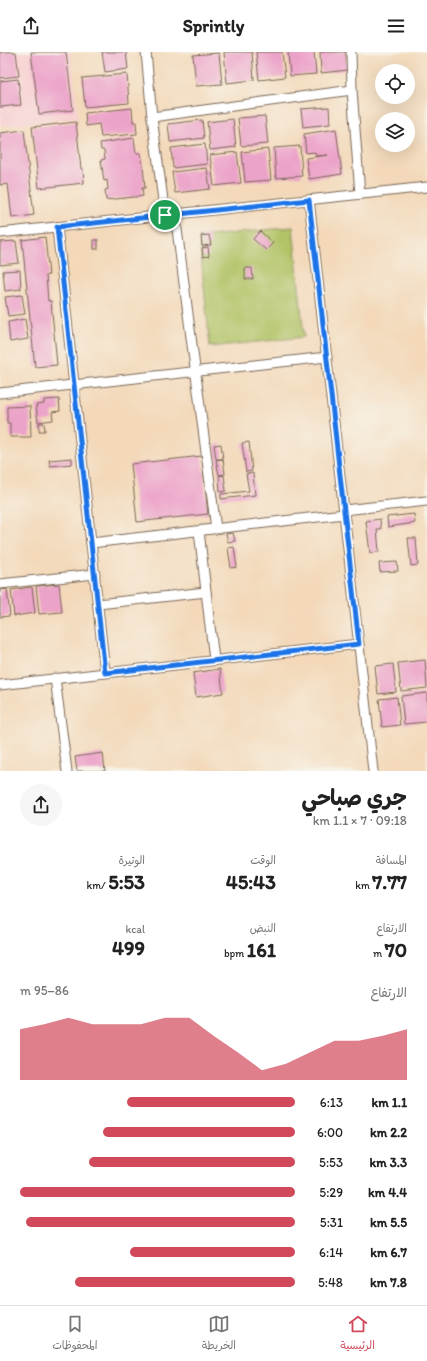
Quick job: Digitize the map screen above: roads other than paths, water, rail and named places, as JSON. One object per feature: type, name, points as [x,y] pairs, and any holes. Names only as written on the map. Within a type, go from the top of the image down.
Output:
[{"type":"street","points":[[146,52],[152,117],[165,215]]},
{"type":"street","points":[[351,52],[352,90],[360,194]]},
{"type":"street","points":[[152,117],[352,90]]},
{"type":"street","points":[[0,233],[427,187]]},
{"type":"street","points":[[309,200],[373,771]]},
{"type":"street","points":[[175,214],[216,529]]},
{"type":"street","points":[[57,227],[105,673]]},
{"type":"street","points":[[0,393],[327,357]]},
{"type":"street","points":[[91,543],[216,529],[427,501]]},
{"type":"street","points":[[199,531],[214,660]]},
{"type":"street","points":[[0,584],[95,574]]},
{"type":"street","points":[[98,604],[206,592]]},
{"type":"street","points":[[0,685],[359,644]]},
{"type":"street","points":[[55,678],[67,771]]}]
